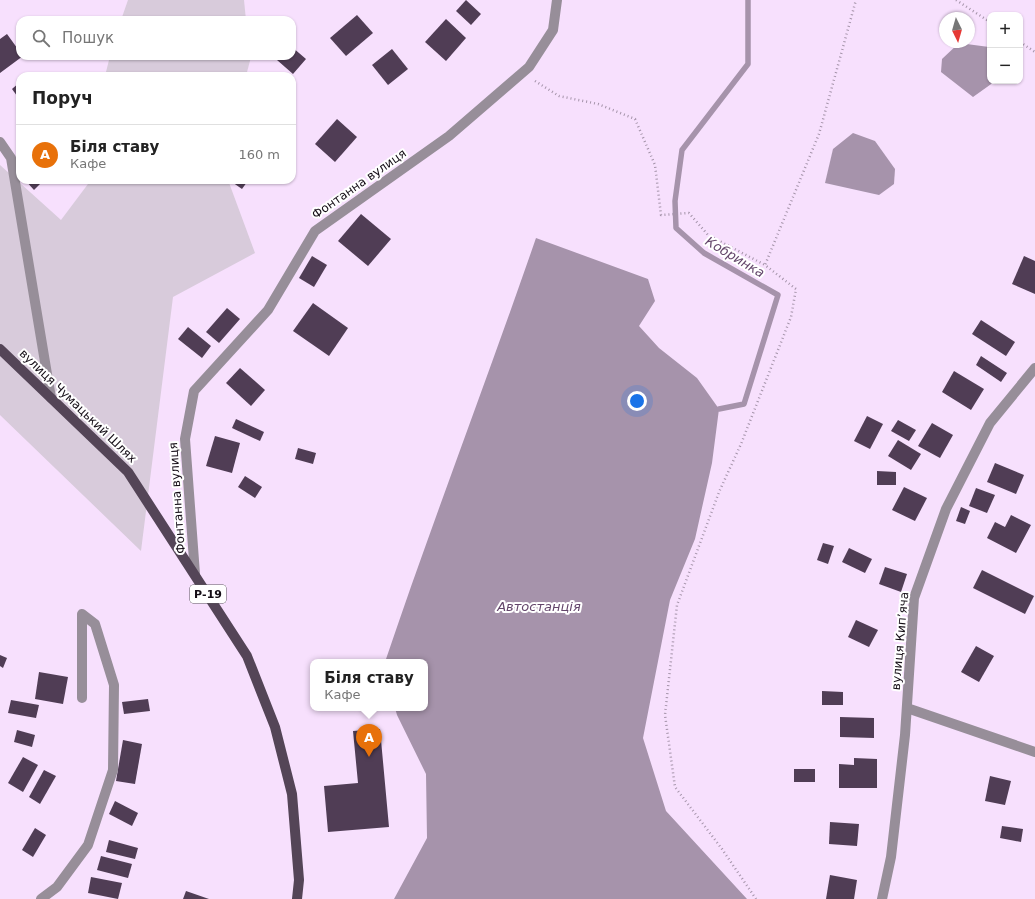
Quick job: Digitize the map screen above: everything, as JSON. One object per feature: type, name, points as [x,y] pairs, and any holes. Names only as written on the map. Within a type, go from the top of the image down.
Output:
[{"type":"main road","name":"вулиця Чумацький Шлях","points":[[0,349],[128,472],[247,656],[275,727],[292,794],[299,880],[298,899]]},
{"type":"street","name":"Фонтанна вулиця","points":[[195,574],[185,439],[194,391],[268,310],[315,231],[449,136],[529,67],[553,30],[557,0]]},
{"type":"street","points":[[0,142],[11,158],[51,398]]},
{"type":"street","name":"вулиця Кипʼяча","points":[[882,899],[891,857],[905,735],[914,598],[946,509],[990,423],[1035,368]]},
{"type":"street","points":[[41,899],[57,887],[88,845],[113,770],[114,685],[95,624],[82,614],[82,698]]},
{"type":"street","points":[[907,708],[1035,752]]},
{"type":"path","points":[[765,265],[819,134],[856,0]]},
{"type":"path","points":[[956,0],[987,20]]},
{"type":"path","points":[[1023,44],[1035,52]]},
{"type":"path","points":[[522,73],[559,96],[598,104],[635,119],[655,165],[661,215],[689,213],[708,235],[765,265],[796,289],[791,318],[741,444],[719,492],[677,606],[665,715],[675,788],[722,849],[756,899]]},
{"type":"shaded area","points":[[128,0],[244,0],[246,16],[122,16]]},
{"type":"shaded area","points":[[109,60],[250,60],[247,72],[106,72]]},
{"type":"shaded area","points":[[0,165],[16,179],[16,184],[21,184],[61,220],[88,184],[229,184],[255,253],[173,297],[141,551],[0,415]]},
{"type":"water","points":[[975,45],[987,47],[987,84],[991,84],[973,97],[941,72],[942,59],[954,48],[975,48]]},
{"type":"water","points":[[853,133],[875,141],[895,169],[894,184],[879,195],[825,183],[833,149]]},
{"type":"water","name":"Автостанція","points":[[536,238],[648,279],[655,301],[639,326],[659,348],[697,378],[719,409],[712,463],[695,539],[670,600],[643,738],[666,811],[747,899],[394,899],[427,838],[426,774],[396,711],[428,711],[428,659],[386,659]]},
{"type":"building","points":[[466,0],[481,14],[471,25],[456,11]]},
{"type":"building","points":[[357,15],[373,33],[346,56],[330,38]]},
{"type":"building","points":[[446,19],[466,38],[446,61],[425,42]]},
{"type":"building","points":[[7,34],[16,46],[16,60],[18,60],[0,73],[0,39]]},
{"type":"building","points":[[392,49],[408,69],[388,85],[372,65]]},
{"type":"building","points":[[296,50],[306,59],[295,72],[291,72],[277,60],[296,60]]},
{"type":"building","points":[[16,86],[16,94],[12,89]]},
{"type":"building","points":[[337,119],[357,137],[335,162],[315,144]]},
{"type":"building","points":[[29,184],[40,184],[34,190]]},
{"type":"building","points":[[235,184],[246,184],[242,189]]},
{"type":"building","points":[[361,214],[391,239],[368,266],[338,241]]},
{"type":"building","points":[[312,256],[327,265],[314,287],[299,278]]},
{"type":"building","points":[[1024,256],[1035,261],[1035,294],[1012,284]]},
{"type":"building","points":[[313,303],[348,328],[329,356],[293,331]]},
{"type":"building","points":[[227,308],[240,319],[219,343],[206,332]]},
{"type":"building","points":[[981,320],[1015,342],[1006,356],[972,334]]},
{"type":"building","points":[[188,327],[211,346],[202,358],[178,339]]},
{"type":"building","points":[[981,356],[1007,373],[1001,382],[976,365]]},
{"type":"building","points":[[240,368],[265,390],[251,406],[226,383]]},
{"type":"building","points":[[954,371],[984,389],[971,410],[942,392]]},
{"type":"building","points":[[867,416],[883,424],[870,449],[854,441]]},
{"type":"building","points":[[236,419],[264,432],[260,441],[232,428]]},
{"type":"building","points":[[898,420],[916,430],[909,441],[891,431]]},
{"type":"building","points":[[932,423],[953,435],[940,458],[918,446]]},
{"type":"building","points":[[215,436],[240,443],[232,473],[206,466]]},
{"type":"building","points":[[898,440],[921,454],[911,470],[888,456]]},
{"type":"building","points":[[298,448],[316,453],[313,464],[295,459]]},
{"type":"building","points":[[995,463],[1024,475],[1016,494],[987,482]]},
{"type":"building","points":[[877,471],[896,472],[896,485],[877,485]]},
{"type":"building","points":[[245,476],[262,487],[255,498],[238,487]]},
{"type":"building","points":[[904,487],[927,498],[915,521],[892,510]]},
{"type":"building","points":[[976,488],[995,495],[987,513],[969,506]]},
{"type":"building","points":[[961,507],[970,511],[965,524],[956,521]]},
{"type":"building","points":[[1011,515],[1031,525],[1016,553],[987,538],[995,522],[1005,527]]},
{"type":"building","points":[[823,543],[834,546],[828,564],[817,560]]},
{"type":"building","points":[[849,548],[872,559],[865,573],[842,562]]},
{"type":"building","points":[[885,567],[907,574],[901,592],[879,584]]},
{"type":"building","points":[[982,570],[1034,596],[1025,614],[973,588]]},
{"type":"building","points":[[856,620],[878,630],[869,647],[848,637]]},
{"type":"building","points":[[976,646],[994,656],[979,682],[961,672]]},
{"type":"building","points":[[0,655],[7,658],[3,668],[0,666]]},
{"type":"building","points":[[39,672],[68,677],[63,704],[35,699]]},
{"type":"building","points":[[822,691],[843,692],[843,705],[822,705]]},
{"type":"building","points":[[148,699],[150,711],[124,714],[122,702]]},
{"type":"building","points":[[11,700],[39,705],[36,718],[8,713]]},
{"type":"building","points":[[840,717],[874,718],[874,738],[840,737]]},
{"type":"building","points":[[380,729],[389,827],[328,832],[324,786],[358,783],[353,731]]},
{"type":"building","points":[[17,730],[35,735],[32,747],[14,742]]},
{"type":"building","points":[[123,740],[142,744],[135,784],[116,781]]},
{"type":"building","points":[[23,757],[38,765],[23,792],[8,783]]},
{"type":"building","points":[[854,758],[877,759],[877,788],[839,788],[839,764],[854,765]]},
{"type":"building","points":[[794,769],[815,769],[815,782],[794,782]]},
{"type":"building","points":[[44,770],[56,776],[40,804],[29,797]]},
{"type":"building","points":[[990,776],[1011,781],[1005,805],[985,801]]},
{"type":"building","points":[[115,801],[138,813],[132,826],[109,814]]},
{"type":"building","points":[[830,822],[859,824],[857,846],[829,844]]},
{"type":"building","points":[[1002,826],[1023,829],[1021,842],[1000,838]]},
{"type":"building","points":[[35,828],[46,835],[33,857],[22,850]]},
{"type":"building","points":[[109,840],[138,848],[135,859],[106,852]]},
{"type":"building","points":[[101,856],[132,864],[128,878],[97,870]]},
{"type":"building","points":[[830,875],[857,880],[854,899],[826,899]]},
{"type":"building","points":[[91,877],[122,883],[118,899],[88,893]]},
{"type":"building","points":[[186,891],[209,899],[183,899]]},
{"type":"waterway","name":"Кобринка","points":[[719,409],[744,404],[778,295],[704,253],[676,228],[675,201],[682,150],[748,64],[748,0]]},
{"type":"place","name":"Біля ставу","points":[[369,757]]}]
